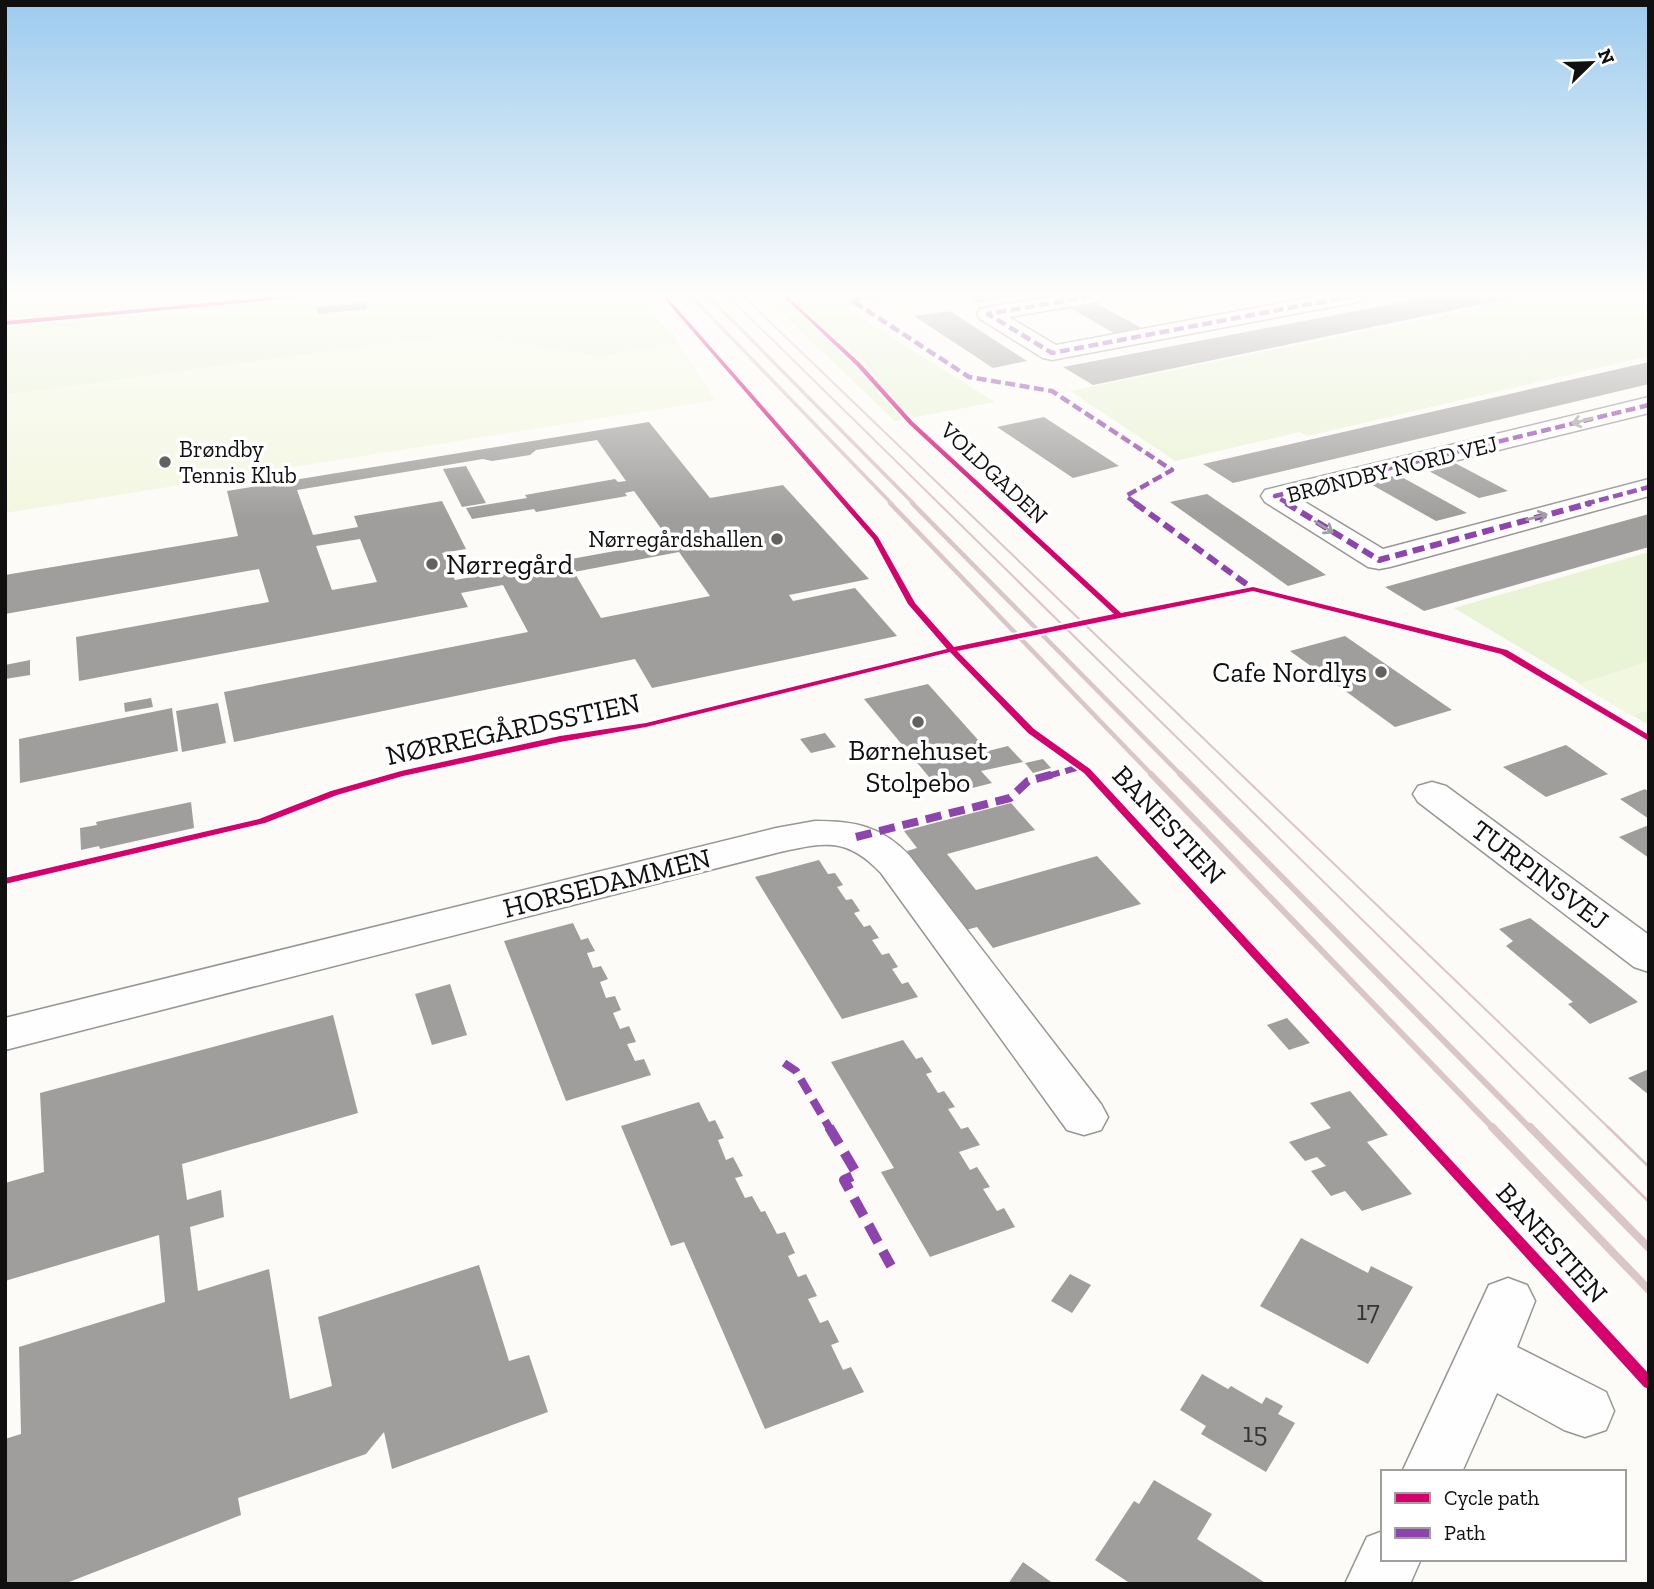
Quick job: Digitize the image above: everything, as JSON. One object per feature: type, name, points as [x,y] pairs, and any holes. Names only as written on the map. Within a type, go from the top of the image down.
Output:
[{"type":"street","name":"BRØNDBY NORD VEJ","points":[[1649,405],[1275,496],[1379,560],[1649,487]]},
{"type":"street","name":"TURPINSVEJ","points":[[1432,794],[1649,957]]},
{"type":"street","name":"HORSEDAMMEN","points":[[5,1034],[720,855],[810,834],[844,833],[873,843],[895,864],[1084,1118]]},
{"type":"street","points":[[1433,1470],[1508,1301]]},
{"type":"street","points":[[1484,1358],[1585,1411]]},
{"type":"street","points":[[1377,1584],[1388,1561]]},
{"type":"green space","points":[[5,370],[188,370],[5,395]]},
{"type":"green space","name":"Brøndby Tennis Klub","points":[[188,370],[696,370],[715,400],[5,513],[5,395]]},
{"type":"green space","points":[[842,370],[944,370],[995,402],[895,421]]},
{"type":"green space","points":[[1173,370],[1589,370],[1308,436],[1300,432],[1175,461],[1070,391]]},
{"type":"green space","points":[[1649,552],[1649,725],[1454,608]]},
{"type":"green space","points":[[1649,661],[1649,710],[1632,716],[1578,684]]},
{"type":"building","points":[[1068,370],[1164,370],[1093,385]]},
{"type":"building","points":[[1613,370],[1649,370],[1649,384],[1233,483],[1203,464]]},
{"type":"building","points":[[1044,417],[1119,466],[1073,478],[997,427]]},
{"type":"building","points":[[649,422],[710,498],[783,485],[869,579],[789,595],[793,601],[855,588],[897,636],[652,688],[635,659],[234,742],[224,692],[528,632],[503,585],[461,593],[468,607],[79,681],[76,637],[269,602],[259,569],[5,614],[5,575],[238,536],[227,491]],"holes":[[[597,440],[626,481],[618,482],[615,479],[466,508],[472,519],[534,509],[536,512],[627,496],[625,493],[634,491],[670,541],[455,580],[442,553],[466,549],[442,501],[354,516],[358,527],[313,535],[297,490],[483,459],[492,461],[530,455],[536,450]],[[360,539],[377,582],[332,590],[316,546]],[[679,552],[710,596],[601,618],[574,572]]]},
{"type":"building","points":[[1453,462],[1508,491],[1479,498],[1425,469]]},
{"type":"building","points":[[466,466],[486,503],[462,507],[443,469]]},
{"type":"building","points":[[1398,475],[1467,513],[1436,521],[1367,482]]},
{"type":"building","points":[[1207,494],[1326,575],[1288,586],[1170,502]]},
{"type":"building","points":[[1649,514],[1649,547],[1424,611],[1385,587]]},
{"type":"building","points":[[1345,636],[1452,710],[1395,727],[1290,651]]},
{"type":"building","points":[[30,660],[30,675],[5,679],[5,665]]},
{"type":"building","points":[[928,684],[988,751],[1008,746],[1023,762],[981,771],[992,783],[949,794],[939,782],[934,783],[864,699]]},
{"type":"building","points":[[151,698],[153,707],[125,712],[124,703]]},
{"type":"building","points":[[218,703],[226,743],[182,752],[176,711]]},
{"type":"building","points":[[172,708],[178,751],[20,783],[19,739]]},
{"type":"building","points":[[825,733],[836,747],[811,753],[800,739]]},
{"type":"building","points":[[1566,745],[1608,774],[1546,797],[1503,767]]},
{"type":"building","points":[[1043,759],[1051,768],[1033,773],[1025,763]]},
{"type":"building","points":[[1645,789],[1649,792],[1649,819],[1620,799]]},
{"type":"building","points":[[191,802],[194,828],[100,849],[99,846],[81,850],[80,828],[97,825],[96,822]]},
{"type":"building","points":[[1011,803],[1035,830],[947,854],[976,890],[1097,856],[1141,904],[993,948],[977,927],[966,930],[907,851],[917,848],[904,831]]},
{"type":"building","points":[[1649,825],[1649,858],[1619,837]]},
{"type":"building","points":[[819,860],[828,874],[835,873],[843,885],[837,887],[846,900],[852,899],[860,911],[854,913],[864,927],[870,925],[879,938],[872,940],[882,955],[889,953],[898,967],[892,969],[902,984],[908,982],[918,997],[842,1019],[755,877]]},
{"type":"building","points":[[1530,918],[1638,1002],[1590,1024],[1568,1004],[1573,1002],[1506,946],[1513,941],[1499,929]]},
{"type":"building","points":[[573,923],[581,940],[588,938],[595,951],[587,953],[593,968],[601,966],[608,979],[600,982],[606,998],[615,996],[621,1010],[613,1013],[620,1029],[629,1026],[636,1042],[627,1044],[635,1061],[644,1059],[651,1075],[566,1101],[504,941]]},
{"type":"building","points":[[450,984],[467,1035],[432,1045],[415,994]]},
{"type":"building","points":[[333,1015],[358,1113],[182,1164],[187,1200],[221,1190],[224,1217],[190,1227],[198,1291],[269,1269],[290,1399],[332,1386],[318,1317],[479,1265],[509,1361],[529,1355],[548,1412],[392,1469],[384,1432],[366,1454],[238,1498],[241,1515],[64,1584],[5,1584],[5,1439],[21,1434],[19,1347],[165,1302],[159,1235],[5,1281],[5,1183],[44,1172],[40,1093]]},
{"type":"building","points":[[1287,1018],[1310,1043],[1289,1050],[1267,1025]]},
{"type":"building","points":[[903,1040],[916,1059],[922,1057],[932,1072],[926,1074],[938,1093],[944,1091],[955,1107],[948,1109],[961,1129],[968,1127],[980,1145],[959,1152],[970,1170],[977,1167],[990,1187],[983,1189],[997,1211],[1004,1208],[1015,1227],[930,1257],[881,1172],[894,1168],[831,1062]]},
{"type":"building","points":[[1649,1069],[1649,1095],[1628,1078]]},
{"type":"building","points":[[1350,1091],[1388,1135],[1367,1142],[1412,1194],[1362,1211],[1345,1191],[1331,1196],[1311,1171],[1326,1166],[1317,1157],[1305,1161],[1289,1142],[1331,1128],[1310,1103]]},
{"type":"building","points":[[699,1102],[709,1122],[715,1120],[724,1138],[718,1140],[726,1160],[733,1157],[743,1176],[735,1178],[745,1198],[752,1196],[761,1212],[765,1211],[777,1234],[785,1232],[795,1253],[788,1256],[798,1277],[806,1274],[817,1296],[808,1299],[820,1323],[828,1320],[839,1342],[831,1345],[843,1370],[851,1367],[864,1392],[765,1429],[684,1242],[671,1246],[621,1126]]},
{"type":"building","points":[[1301,1238],[1368,1273],[1371,1266],[1413,1287],[1368,1364],[1260,1306]]},
{"type":"building","points":[[1070,1274],[1091,1285],[1072,1313],[1051,1301]]},
{"type":"building","points":[[1202,1374],[1228,1389],[1231,1386],[1262,1404],[1266,1397],[1283,1406],[1278,1414],[1295,1423],[1266,1472],[1201,1434],[1206,1426],[1180,1410]]},
{"type":"building","points":[[1154,1480],[1212,1514],[1197,1539],[1267,1584],[1131,1584],[1095,1560],[1134,1501],[1139,1504]]},
{"type":"building","points":[[1023,1562],[1054,1584],[1008,1584]]},
{"type":"tram line","points":[[803,370],[1575,1129]]},
{"type":"tram line","points":[[820,370],[1610,1129]]},
{"type":"tram line","points":[[1573,1127],[1649,1202]]},
{"type":"tram line","points":[[1608,1127],[1649,1167]]},
{"type":"railway","points":[[763,370],[892,504]]},
{"type":"railway","points":[[781,370],[914,504]]},
{"type":"railway","points":[[890,503],[1153,776]]},
{"type":"railway","points":[[912,503],[1182,776]]},
{"type":"railway","points":[[1151,774],[1494,1129]]},
{"type":"railway","points":[[1180,774],[1531,1129]]},
{"type":"railway","points":[[1492,1127],[1649,1290]]},
{"type":"railway","points":[[1530,1127],[1649,1248]]},
{"type":"marked path","points":[[959,370],[969,377],[1052,391],[1172,470],[1126,496],[1253,589]]},
{"type":"marked path","points":[[1649,405],[1275,496],[1379,560],[1649,487]]},
{"type":"marked path","points":[[856,837],[1010,798],[1028,781],[1083,766]]},
{"type":"marked path","points":[[784,1063],[796,1071],[857,1174],[844,1180],[891,1266]]},
{"type":"cycle path","name":"BANESTIEN","points":[[729,370],[876,538],[912,604],[952,650],[1031,731],[1087,771],[1649,1383]]},
{"type":"cycle path","name":"VOLDGADEN","points":[[864,370],[911,423],[1120,616]]},
{"type":"cycle path","name":"NØRREGÅRDSSTIEN","points":[[5,881],[262,821],[334,793],[401,774],[560,739],[646,725],[967,646],[1253,589],[1504,652],[1649,739]]},
{"type":"place","name":"Brøndby Tennis Klub","points":[[165,462]]},
{"type":"place","name":"Nørregårdshallen","points":[[777,539]]},
{"type":"place","name":"Nørregård","points":[[432,564]]},
{"type":"place","name":"Cafe Nordlys","points":[[1381,672]]},
{"type":"place","name":"Børnehuset Stolpebo","points":[[918,722]]}]
